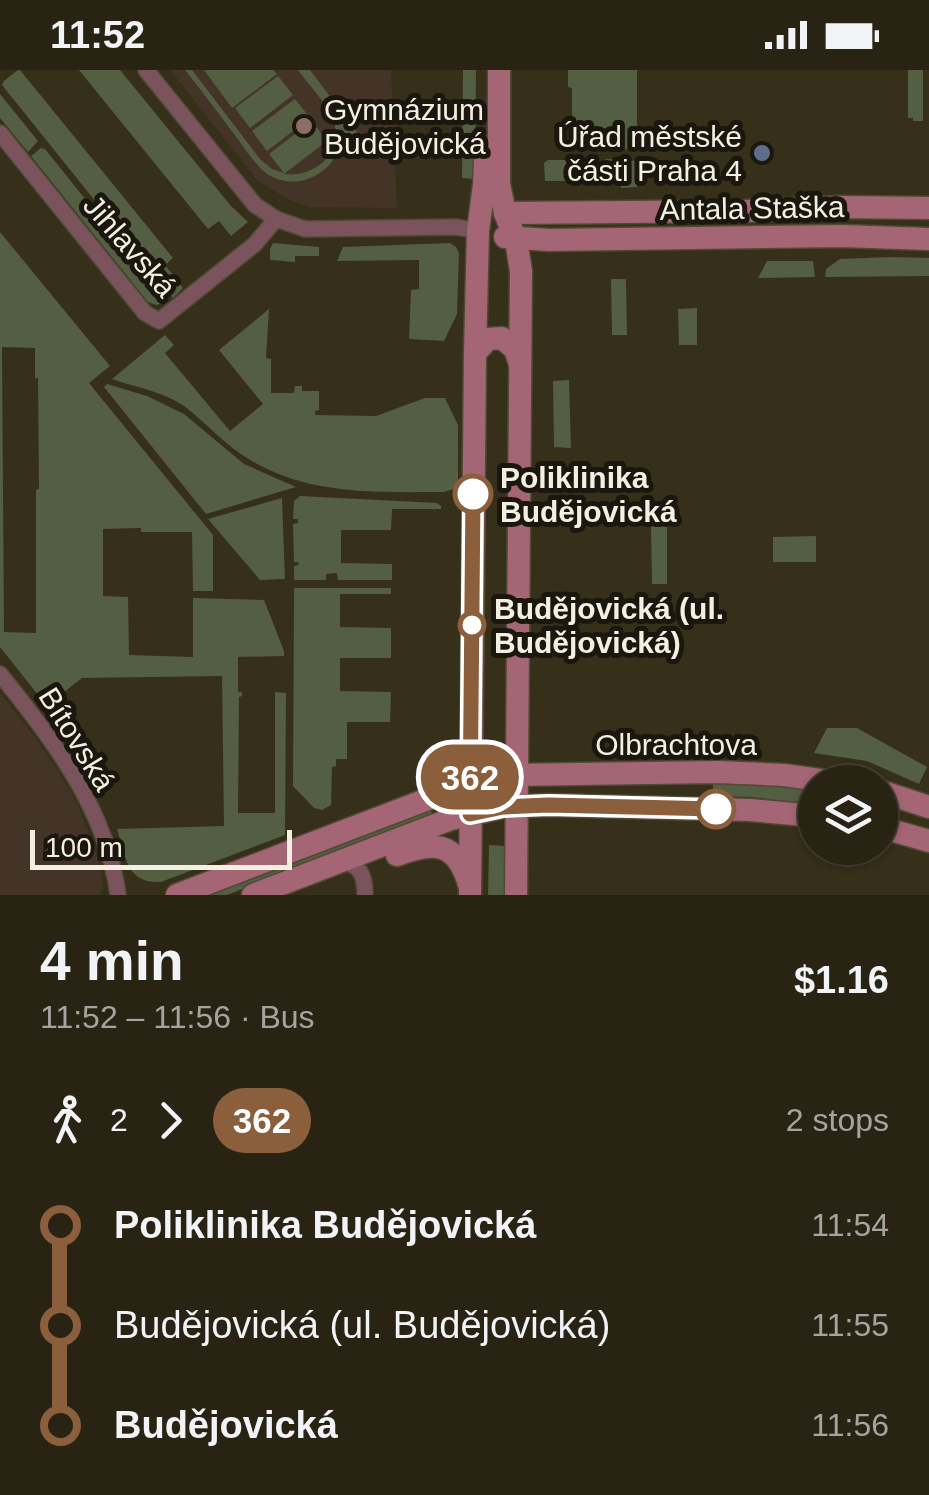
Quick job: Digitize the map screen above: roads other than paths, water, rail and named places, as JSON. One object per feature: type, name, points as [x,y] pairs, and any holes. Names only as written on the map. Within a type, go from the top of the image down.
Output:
[{"type":"street","points":[[146,70],[255,205],[276,219],[305,229],[456,227],[478,231],[505,213]]},
{"type":"street","points":[[470,891],[475,352],[486,70]]},
{"type":"street","points":[[499,70],[499,184],[516,240],[520,271],[516,895]]},
{"type":"street","name":"Jihlavská","points":[[0,134],[145,313],[159,321],[256,244],[276,219]]},
{"type":"street","name":"Antala Staška","points":[[505,213],[929,208]]},
{"type":"street","name":"Antala Staška","points":[[478,231],[516,240],[828,236],[929,239]]},
{"type":"street","points":[[475,352],[488,340],[502,338],[515,349],[520,364]]},
{"type":"street","points":[[473,527],[506,528],[518,512]]},
{"type":"street","name":"Bítovská","points":[[0,674],[40,723],[78,780],[106,843],[118,895]]},
{"type":"street","name":"Olbrachtova","points":[[177,895],[470,783],[516,774],[718,772],[798,777]]},
{"type":"street","points":[[898,797],[929,808]]},
{"type":"street","name":"Olbrachtova","points":[[252,895],[440,823],[516,806],[798,814]]},
{"type":"street","points":[[898,833],[929,841]]},
{"type":"street","points":[[365,895],[360,869],[348,858],[387,859],[423,846],[434,846],[454,857],[464,870],[470,891]]},
{"type":"place","name":"Gymnázium Budějovická","points":[[304,126]]},
{"type":"place","name":"Úřad městské části Praha 4","points":[[762,153]]},
{"type":"place","name":"Poliklinika Budějovická","points":[[473,494]]},
{"type":"place","name":"Budějovická (ul. Budějovická)","points":[[472,625]]}]
